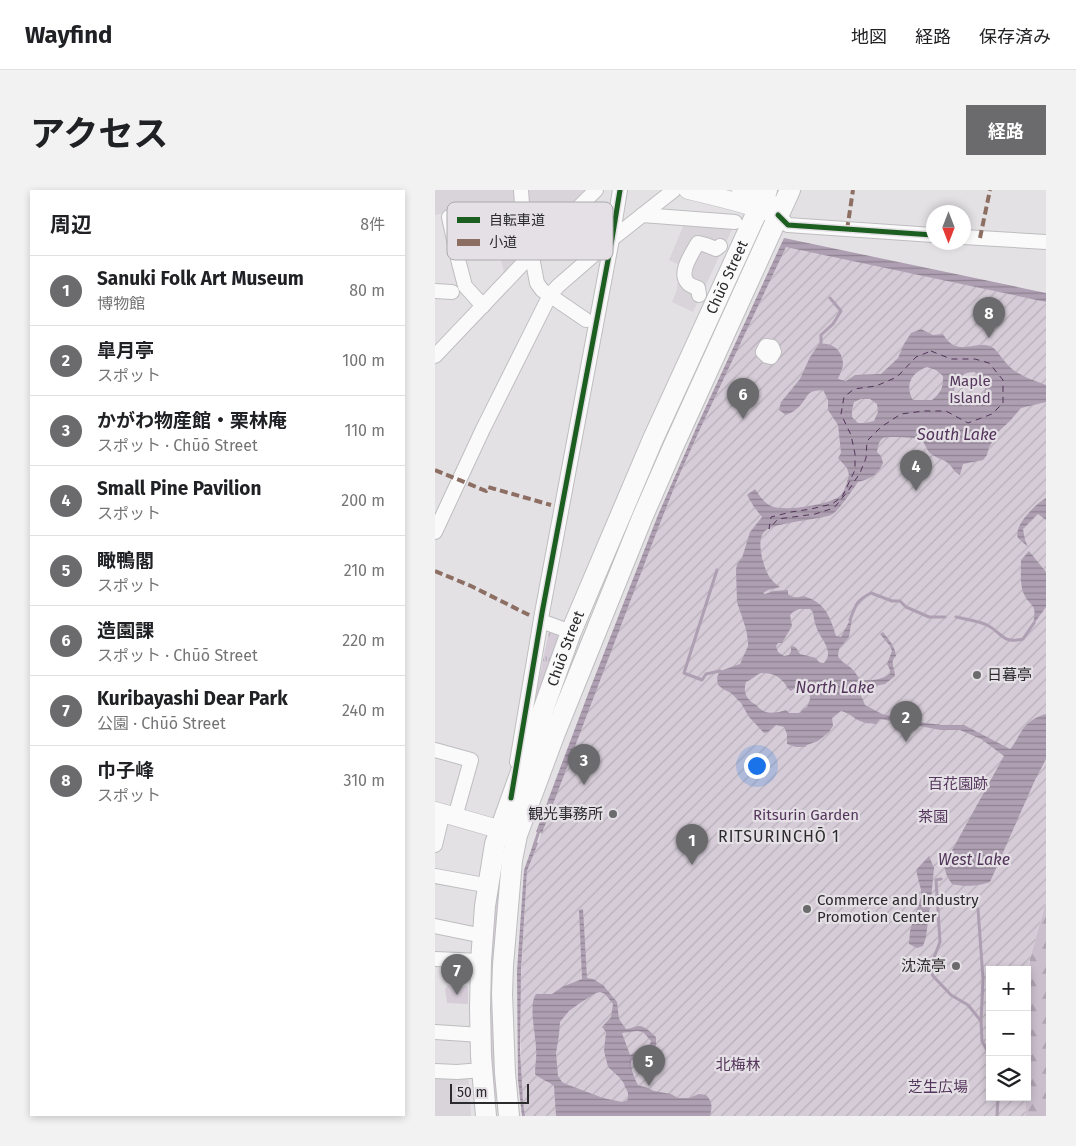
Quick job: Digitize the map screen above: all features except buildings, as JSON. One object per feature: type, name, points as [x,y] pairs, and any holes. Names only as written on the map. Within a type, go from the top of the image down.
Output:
[{"type":"highway","points":[[767,202],[790,190]]},
{"type":"highway","name":"Chūō Street","points":[[509,1116],[505,1073],[502,994],[512,860],[509,832],[511,798],[571,632],[661,422],[715,302],[767,202]]},
{"type":"highway","name":"Chūō Street","points":[[486,1116],[480,1008],[481,961],[485,906],[495,844],[509,832],[555,733],[673,446],[767,202]]},
{"type":"main road","points":[[688,190],[730,200],[767,202]]},
{"type":"main road","points":[[741,190],[767,202]]},
{"type":"main road","points":[[444,816],[509,832]]},
{"type":"street","points":[[585,202],[597,190]]},
{"type":"street","points":[[613,233],[620,190]]},
{"type":"street","points":[[613,238],[673,190]]},
{"type":"street","points":[[767,202],[788,226],[926,235]]},
{"type":"street","points":[[642,215],[735,222]]},
{"type":"street","points":[[971,237],[1046,242]]},
{"type":"street","points":[[699,295],[698,288],[686,281],[687,264],[698,243],[716,249],[720,246]]},
{"type":"street","points":[[459,260],[465,286],[483,306]]},
{"type":"street","points":[[435,356],[526,260]]},
{"type":"street","points":[[533,260],[537,283],[541,290],[586,320]]},
{"type":"street","points":[[435,532],[550,295],[588,260]]},
{"type":"street","points":[[511,798],[541,621],[608,260]]},
{"type":"street","points":[[435,291],[452,292]]},
{"type":"street","points":[[541,621],[571,632]]},
{"type":"street","points":[[435,750],[471,760],[444,816],[435,845]]},
{"type":"street","points":[[435,876],[479,884]]},
{"type":"street","points":[[435,926],[483,936]]},
{"type":"street","points":[[435,959],[481,961]]},
{"type":"street","points":[[435,1032],[481,1035]]},
{"type":"street","points":[[435,1072],[482,1070]]},
{"type":"shaded area","points":[[435,190],[519,190],[521,202],[447,202],[447,212],[435,215]]},
{"type":"shaded area","points":[[523,190],[584,190],[572,202],[525,202]]},
{"type":"shaded area","points":[[685,222],[734,225],[693,312],[672,302],[677,290],[679,265],[669,260]]},
{"type":"shaded area","points":[[501,260],[517,260],[506,272],[504,272]]},
{"type":"shaded area","points":[[435,1073],[468,1074],[470,1116],[435,1116]]},
{"type":"green space","name":"Ritsurin Garden","points":[[786,246],[1046,302],[1046,902],[1029,966],[986,966],[986,1101],[1025,1101],[1026,1116],[525,1116],[521,1080],[520,994],[527,871],[653,540],[701,427]]},
{"type":"green space","points":[[549,631],[562,637],[537,704],[534,703]]},
{"type":"green space","points":[[499,872],[502,872],[498,1098],[494,1098],[490,991]]},
{"type":"green space","points":[[1046,902],[1046,1116],[1026,1116],[1025,1101],[1031,1101],[1030,958]]},
{"type":"green space","points":[[448,985],[468,986],[468,1004],[447,1003],[445,989]]},
{"type":"water","points":[[784,238],[1046,293],[1046,302],[786,247],[678,478],[542,833],[536,832],[658,515]]},
{"type":"water","points":[[921,329],[933,335],[943,334],[948,341],[960,347],[986,345],[992,347],[1015,371],[1046,385],[1046,402],[1021,408],[999,431],[983,460],[963,464],[960,475],[947,462],[931,454],[921,440],[902,437],[883,438],[879,443],[877,452],[881,456],[883,463],[879,471],[873,476],[858,482],[834,513],[824,517],[775,526],[764,532],[760,541],[762,558],[770,578],[780,587],[763,593],[788,590],[788,594],[791,596],[803,596],[817,602],[829,616],[836,636],[841,637],[852,618],[849,637],[839,649],[838,656],[861,680],[876,680],[890,674],[887,664],[892,651],[880,634],[883,632],[895,652],[896,656],[893,663],[895,676],[885,684],[863,688],[860,693],[865,705],[882,714],[925,723],[964,725],[1010,749],[1023,728],[1035,718],[1046,714],[1046,759],[990,882],[976,885],[961,886],[952,884],[946,874],[945,863],[1004,756],[981,739],[960,730],[941,730],[880,719],[876,724],[866,723],[841,711],[832,718],[833,726],[829,732],[818,741],[805,747],[796,747],[787,744],[787,734],[784,727],[776,725],[764,733],[749,717],[741,703],[731,693],[718,685],[717,677],[720,671],[740,664],[748,646],[746,629],[737,602],[736,570],[750,532],[762,517],[747,495],[755,489],[766,503],[777,508],[816,505],[840,496],[845,489],[849,475],[847,468],[838,458],[841,453],[838,425],[828,410],[828,400],[823,390],[810,393],[797,408],[786,415],[779,410],[781,402],[800,379],[810,357],[819,344],[832,345],[841,354],[843,363],[838,379],[846,381],[855,375],[881,374],[898,358],[911,333]],"holes":[[[927,367],[936,370],[943,376],[941,390],[932,400],[913,400],[910,394],[911,380],[922,369]],[[974,372],[983,377],[985,389],[976,405],[964,404],[954,397],[956,382],[960,376]],[[861,399],[870,399],[877,404],[878,412],[874,421],[858,423],[852,417],[854,402]],[[799,609],[810,609],[813,612],[816,627],[828,651],[827,659],[824,663],[819,662],[816,658],[800,654],[793,646],[791,646],[789,655],[784,656],[778,652],[776,646],[778,643],[782,643],[792,626],[790,615]],[[761,673],[775,675],[791,691],[798,686],[804,687],[809,691],[810,699],[807,707],[800,713],[789,713],[786,710],[772,713],[765,712],[749,699],[745,691],[746,682]]]},
{"type":"water","points":[[1046,498],[1046,520],[1038,514],[1023,529],[1028,547],[1018,538],[1019,526],[1029,512]]},
{"type":"water","points":[[1029,551],[1046,572],[1046,607],[1033,625],[1034,608],[1023,592],[1021,581],[1021,560]]},
{"type":"water","points":[[534,842],[538,843],[527,871],[521,971],[520,1050],[525,1116],[522,1116],[518,1080],[517,971],[524,870]]},
{"type":"water","points":[[929,856],[934,868],[926,937],[923,946],[917,948],[909,944],[910,931],[921,898],[916,870]]},
{"type":"water","points":[[583,909],[587,978],[603,985],[617,1002],[619,1019],[626,1029],[642,1026],[656,1037],[656,1046],[631,1061],[633,1074],[638,1085],[654,1091],[671,1094],[678,1098],[689,1098],[699,1094],[706,1095],[711,1105],[710,1116],[556,1116],[554,1086],[535,1074],[536,1052],[533,1005],[536,994],[552,994],[562,987],[582,979],[579,910]],"holes":[[[600,992],[605,994],[613,1004],[611,1017],[602,1027],[606,1032],[604,1051],[608,1067],[623,1082],[628,1093],[628,1099],[622,1102],[603,1098],[566,1084],[558,1076],[556,1053],[560,1022],[569,1011]],[[643,1032],[651,1041],[650,1044],[630,1055],[622,1033]]]},
{"type":"waterway","points":[[821,344],[821,335],[833,324],[841,311],[830,298]]},
{"type":"waterway","points":[[717,570],[684,673],[702,680],[706,674],[720,671]]},
{"type":"waterway","points":[[850,620],[857,604],[862,598],[871,593],[892,601],[900,601],[906,607],[929,617],[945,617]]},
{"type":"waterway","points":[[956,617],[984,624],[1010,640],[1023,639],[1034,623]]},
{"type":"waterway","points":[[534,846],[539,831]]},
{"type":"waterway","points":[[941,879],[936,880],[940,942],[930,968],[933,976],[951,995],[968,1005],[981,1021]]},
{"type":"waterway","points":[[978,909],[983,979],[982,1041],[986,1048]]},
{"type":"waterway","points":[[997,1116],[998,1101]]},
{"type":"ferry route","points":[[931,351],[951,359],[975,359],[989,363],[1003,380],[1003,403],[992,414],[968,423],[946,411],[901,414],[881,427],[867,441],[866,458],[860,473],[834,508],[815,514],[778,519],[769,529],[771,517],[832,504],[842,497],[855,470],[855,454],[851,435],[841,414],[844,397],[854,389],[876,386],[897,377],[916,357],[931,351]]},
{"type":"marked path","points":[[847,230],[853,190]]},
{"type":"marked path","points":[[980,238],[990,190]]},
{"type":"marked path","points":[[435,470],[486,491],[488,487],[551,505]]},
{"type":"marked path","points":[[435,571],[471,586],[531,616]]},
{"type":"cycle path","points":[[613,233],[620,190]]},
{"type":"cycle path","points":[[778,215],[788,225],[926,235]]},
{"type":"cycle path","points":[[511,798],[542,613],[608,260]]},
{"type":"place","name":"巾子峰","points":[[989,338]]},
{"type":"place","name":"造園課","points":[[743,419]]},
{"type":"place","name":"Small Pine Pavilion","points":[[916,491]]},
{"type":"place","name":"日暮亭","points":[[977,675]]},
{"type":"place","name":"皐月亭","points":[[906,742]]},
{"type":"place","name":"かがわ物産館・栗林庵","points":[[584,785]]},
{"type":"place","name":"観光事務所","points":[[613,814]]},
{"type":"place","name":"Sanuki Folk Art Museum","points":[[692,865]]},
{"type":"place","name":"Commerce and Industry Promotion Center","points":[[807,909]]},
{"type":"place","name":"沈流亭","points":[[956,966]]},
{"type":"place","name":"Kuribayashi Dear Park","points":[[457,995]]},
{"type":"place","name":"瞰鴨閣","points":[[649,1086]]},
{"type":"district","name":"RITSURINCHŌ 1","points":[[779,836]]},
{"type":"park label","name":"Maple Island","points":[[970,390]]},
{"type":"park label","name":"百花園跡","points":[[958,784]]},
{"type":"park label","name":"茶園","points":[[933,817]]},
{"type":"park label","name":"北梅林","points":[[738,1065]]},
{"type":"park label","name":"芝生広場","points":[[938,1087]]},
{"type":"water label","name":"South Lake","points":[[957,434]]},
{"type":"water label","name":"North Lake","points":[[835,687]]},
{"type":"water label","name":"West Lake","points":[[974,859]]}]
